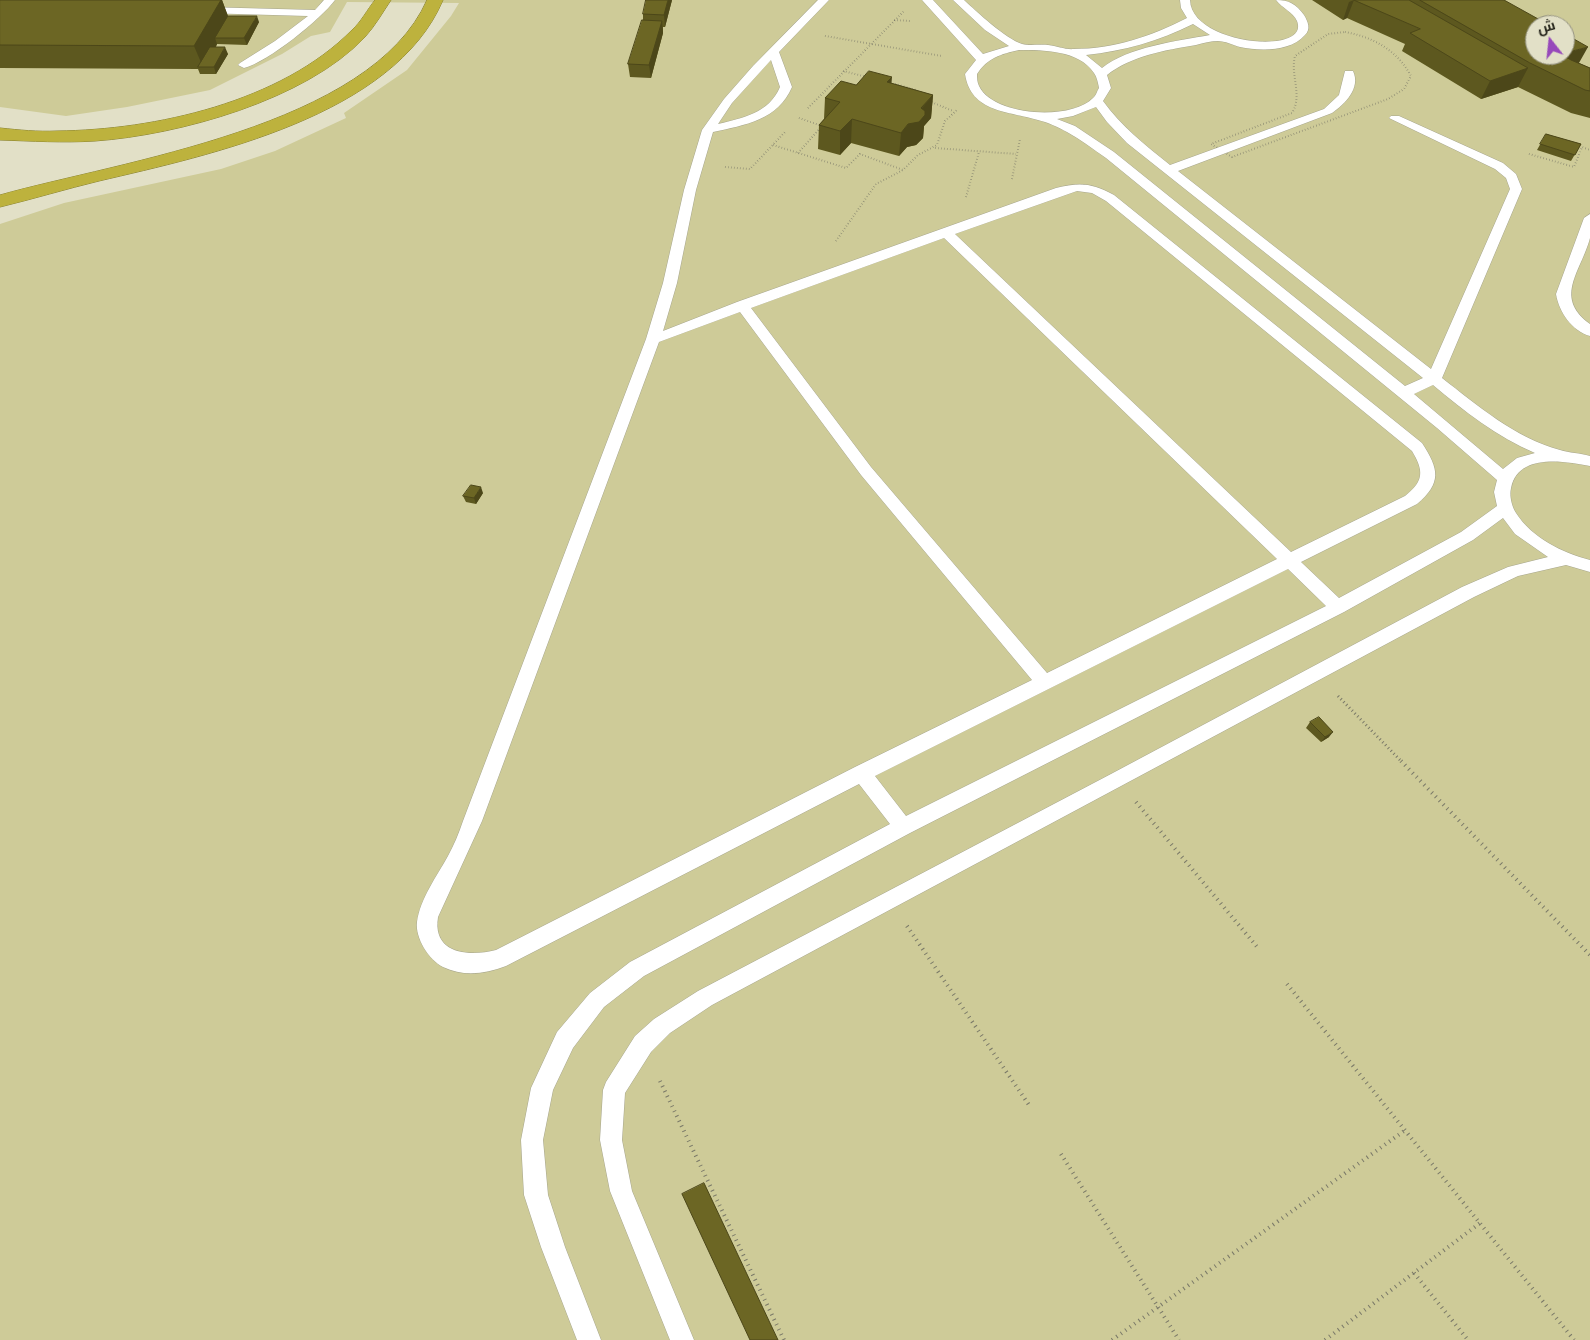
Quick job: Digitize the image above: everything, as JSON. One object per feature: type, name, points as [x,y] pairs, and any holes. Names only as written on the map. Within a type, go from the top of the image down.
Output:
[{"type":"highway","points":[[0,134],[58,137],[127,131],[161,125],[228,108],[286,84],[332,57],[365,28],[383,0]]},
{"type":"highway","points":[[0,201],[74,181],[193,154],[250,136],[295,118],[341,95],[383,66],[414,36],[424,22],[435,0]]},
{"type":"lane","points":[[244,65],[286,39],[319,13],[330,0]]},
{"type":"lane","points":[[653,339],[742,305],[1068,188],[1086,188],[1104,194],[1417,447],[1425,459],[1429,471],[1428,482],[1421,492],[1410,500],[862,773],[499,959],[482,965],[465,964],[450,960],[438,951],[431,939],[427,925],[430,913],[460,852],[520,700],[566,568],[653,339],[670,283],[690,190],[708,130],[728,101],[792,31],[824,0]]},
{"type":"lane","points":[[927,0],[980,60]]},
{"type":"lane","points":[[958,0],[989,28],[1020,47]]},
{"type":"lane","points":[[1185,0],[1184,6],[1194,19],[1220,36],[1242,44],[1255,46],[1279,46],[1291,42],[1304,31],[1305,24],[1297,13],[1281,0]]},
{"type":"lane","points":[[196,10],[319,13]]},
{"type":"lane","points":[[1070,53],[1121,47],[1164,34],[1194,19]]},
{"type":"lane","points":[[1101,74],[1116,62],[1220,36]]},
{"type":"lane","points":[[1020,47],[1042,47],[1070,53],[1092,65],[1101,74],[1104,88],[1097,100],[1083,109],[1069,113],[1039,116],[1004,109],[987,101],[974,88],[971,74],[980,60],[998,51],[1020,47]]},
{"type":"lane","points":[[708,130],[761,115],[781,101],[786,87],[773,52]]},
{"type":"lane","points":[[1168,170],[1328,111],[1338,105],[1348,90],[1349,73]]},
{"type":"lane","points":[[1097,100],[1120,130],[1168,170],[1434,379],[1502,430],[1521,441],[1556,455],[1590,461]]},
{"type":"lane","points":[[1039,116],[1078,133],[1110,155],[1403,392],[1505,479]]},
{"type":"lane","points":[[1395,118],[1498,166],[1512,177],[1516,189],[1434,379],[1403,392]]},
{"type":"lane","points":[[1590,218],[1563,294],[1564,303],[1569,312],[1576,321],[1590,331]]},
{"type":"lane","points":[[946,232],[1338,607]]},
{"type":"lane","points":[[742,305],[866,471],[1045,683]]},
{"type":"lane","points":[[1556,455],[1524,461],[1512,469],[1505,479],[1502,492],[1506,508],[1514,522],[1545,549],[1566,559],[1590,566]]},
{"type":"lane","points":[[589,1340],[553,1247],[536,1195],[532,1140],[542,1088],[565,1040],[597,1000],[636,969],[903,827],[1338,607],[1467,536],[1506,508]]},
{"type":"lane","points":[[682,1340],[620,1191],[611,1140],[614,1090],[643,1044],[662,1026],[705,998],[1118,780],[1490,580],[1530,566],[1566,559]]},
{"type":"lane","points":[[862,773],[903,827]]},
{"type":"path","points":[[798,153],[822,126],[799,118],[869,44],[905,10]]},
{"type":"path","points":[[792,31],[980,60]]},
{"type":"path","points":[[843,71],[870,78]]},
{"type":"path","points":[[888,82],[916,90],[911,96]]},
{"type":"path","points":[[926,100],[953,111]]},
{"type":"path","points":[[935,148],[939,143],[942,126],[953,111],[987,101]]},
{"type":"path","points":[[1012,181],[1024,114]]},
{"type":"path","points":[[724,160],[722,167],[750,169],[786,132]]},
{"type":"path","points":[[772,145],[846,168],[860,154],[903,170]]},
{"type":"path","points":[[1582,147],[1590,150]]},
{"type":"path","points":[[833,247],[876,184],[903,170],[918,155],[935,148],[1016,154]]},
{"type":"path","points":[[965,198],[979,152]]},
{"type":"path","points":[[1317,674],[1590,955]]},
{"type":"path","points":[[1118,780],[1258,948]]},
{"type":"path","points":[[890,901],[1028,1105]]},
{"type":"path","points":[[1287,984],[1574,1340]]},
{"type":"path","points":[[643,1044],[784,1340]]},
{"type":"path","points":[[1112,1340],[1404,1131]]},
{"type":"path","points":[[1061,1154],[1179,1340]]},
{"type":"path","points":[[1325,1340],[1480,1223]]},
{"type":"path","points":[[1414,1273],[1468,1340]]},
{"type":"shaded area","points":[[0,0],[1590,0],[1590,1340],[0,1340],[0,224],[64,203],[221,169],[275,151],[346,118],[344,113],[407,70],[451,16],[459,3],[347,2],[330,32],[311,36],[282,54],[210,90],[127,107],[66,116],[0,107]]},
{"type":"building","points":[[0,0],[221,0],[194,46],[0,45]]},
{"type":"building","points":[[646,0],[668,0],[664,15],[643,14]]},
{"type":"building","points":[[1354,0],[1409,0],[1528,68],[1490,81],[1410,33],[1420,29]]},
{"type":"building","points":[[1420,0],[1504,0],[1531,15],[1525,15],[1525,60]]},
{"type":"building","points":[[228,16],[257,16],[244,38],[215,38]]},
{"type":"building","points":[[642,20],[662,21],[649,65],[628,64]]},
{"type":"building","points":[[1575,40],[1588,47],[1575,50]]},
{"type":"building","points":[[210,47],[225,47],[214,67],[198,67]]},
{"type":"building","points":[[1575,62],[1590,68],[1590,91],[1534,65],[1575,65]]},
{"type":"building","points":[[869,71],[892,77],[887,82],[933,95],[921,108],[925,111],[925,115],[919,122],[908,124],[901,133],[852,119],[840,131],[819,125],[840,102],[825,98],[841,81],[856,85]]},
{"type":"building","points":[[1546,134],[1581,144],[1575,155],[1540,144]]},
{"type":"building","points":[[471,485],[481,487],[474,498],[463,496]]},
{"type":"building","points":[[1319,717],[1333,732],[1325,737],[1310,722]]},
{"type":"building","points":[[704,1183],[778,1340],[750,1340],[682,1194]]}]
